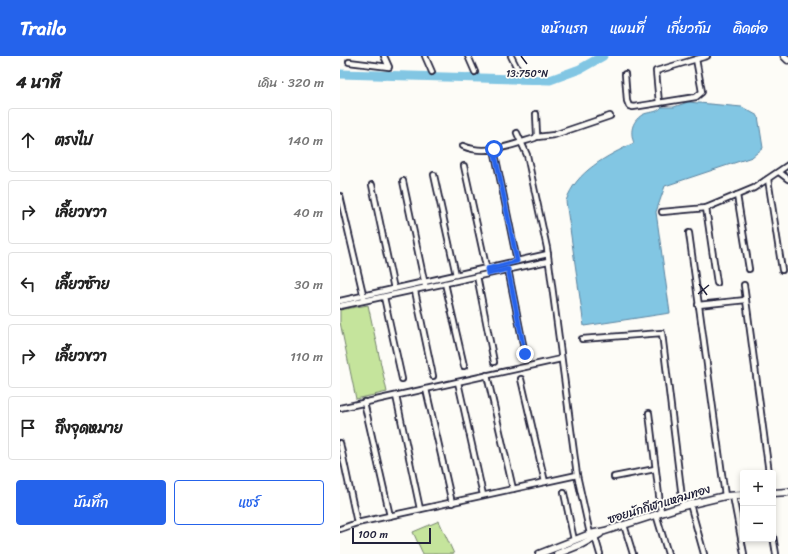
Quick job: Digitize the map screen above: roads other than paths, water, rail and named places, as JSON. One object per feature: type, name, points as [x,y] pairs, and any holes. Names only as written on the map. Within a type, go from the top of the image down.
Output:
[{"type":"street","points":[[349,62],[389,67],[384,56]]},
{"type":"street","points":[[425,56],[432,72]]},
{"type":"street","points":[[468,56],[475,72]]},
{"type":"street","points":[[511,56],[517,68]]},
{"type":"street","points":[[659,103],[656,71],[707,56]]},
{"type":"street","points":[[784,56],[788,60]]},
{"type":"street","points":[[625,74],[627,101],[629,106],[633,107],[659,103],[700,95],[702,92],[696,59]]},
{"type":"street","points":[[536,114],[537,136]]},
{"type":"street","points":[[462,146],[477,151],[494,149],[537,136],[554,135],[610,116]]},
{"type":"street","points":[[517,133],[527,155],[548,254],[577,475],[592,536],[600,554]]},
{"type":"street","points":[[494,149],[517,261]]},
{"type":"street","points":[[662,212],[706,208],[754,188],[788,165]]},
{"type":"street","points":[[464,166],[488,274]]},
{"type":"street","points":[[779,172],[788,179]]},
{"type":"street","points":[[434,175],[456,275]]},
{"type":"street","points":[[768,179],[782,270]]},
{"type":"street","points":[[403,181],[426,288]]},
{"type":"street","points":[[372,185],[394,289]]},
{"type":"street","points":[[737,195],[749,269]]},
{"type":"street","points":[[340,196],[364,299]]},
{"type":"street","points":[[706,208],[717,283]]},
{"type":"street","points":[[689,233],[724,496]]},
{"type":"street","points":[[340,306],[394,289],[548,254]]},
{"type":"street","points":[[340,301],[415,291],[548,261]]},
{"type":"street","points":[[508,269],[525,354]]},
{"type":"street","points":[[477,276],[494,362]]},
{"type":"street","points":[[445,284],[464,366]]},
{"type":"street","points":[[744,285],[769,470]]},
{"type":"street","points":[[415,291],[433,376]]},
{"type":"street","points":[[384,296],[402,379]]},
{"type":"street","points":[[698,305],[746,300]]},
{"type":"street","points":[[582,339],[662,333],[683,506]]},
{"type":"street","points":[[340,408],[561,359]]},
{"type":"street","points":[[487,375],[513,489]]},
{"type":"street","points":[[521,378],[544,482]]},
{"type":"street","points":[[458,382],[483,495]]},
{"type":"street","points":[[426,389],[452,503]]},
{"type":"street","points":[[396,396],[420,509]]},
{"type":"street","points":[[364,402],[390,516]]},
{"type":"street","points":[[649,413],[658,513],[668,554]]},
{"type":"street","points":[[340,443],[357,523]]},
{"type":"street","points":[[614,477],[655,470]]},
{"type":"street","points":[[340,528],[577,475]]},
{"type":"street","points":[[776,493],[788,492]]},
{"type":"street","points":[[564,493],[574,540]]},
{"type":"street","name":"ซอยนักกีฬาแหลมทอง","points":[[539,554],[574,540],[592,536],[658,513],[724,496],[740,495]]},
{"type":"street","points":[[732,496],[744,554]]},
{"type":"street","points":[[690,504],[704,554]]},
{"type":"street","points":[[624,525],[633,554]]},
{"type":"street","name":"ซอยนักกีฬาแหลมทอง","points":[[557,554],[567,552],[592,536]]},
{"type":"street","points":[[774,542],[776,554]]},
{"type":"water","points":[[688,102],[742,107],[758,116],[763,148],[752,157],[665,186],[656,212],[670,313],[584,326],[566,201],[571,190],[585,173],[603,159],[634,143],[632,128],[638,118],[647,113],[655,112],[662,107],[674,107]]},
{"type":"waterway","points":[[340,74],[550,80],[580,69],[603,56]]}]
